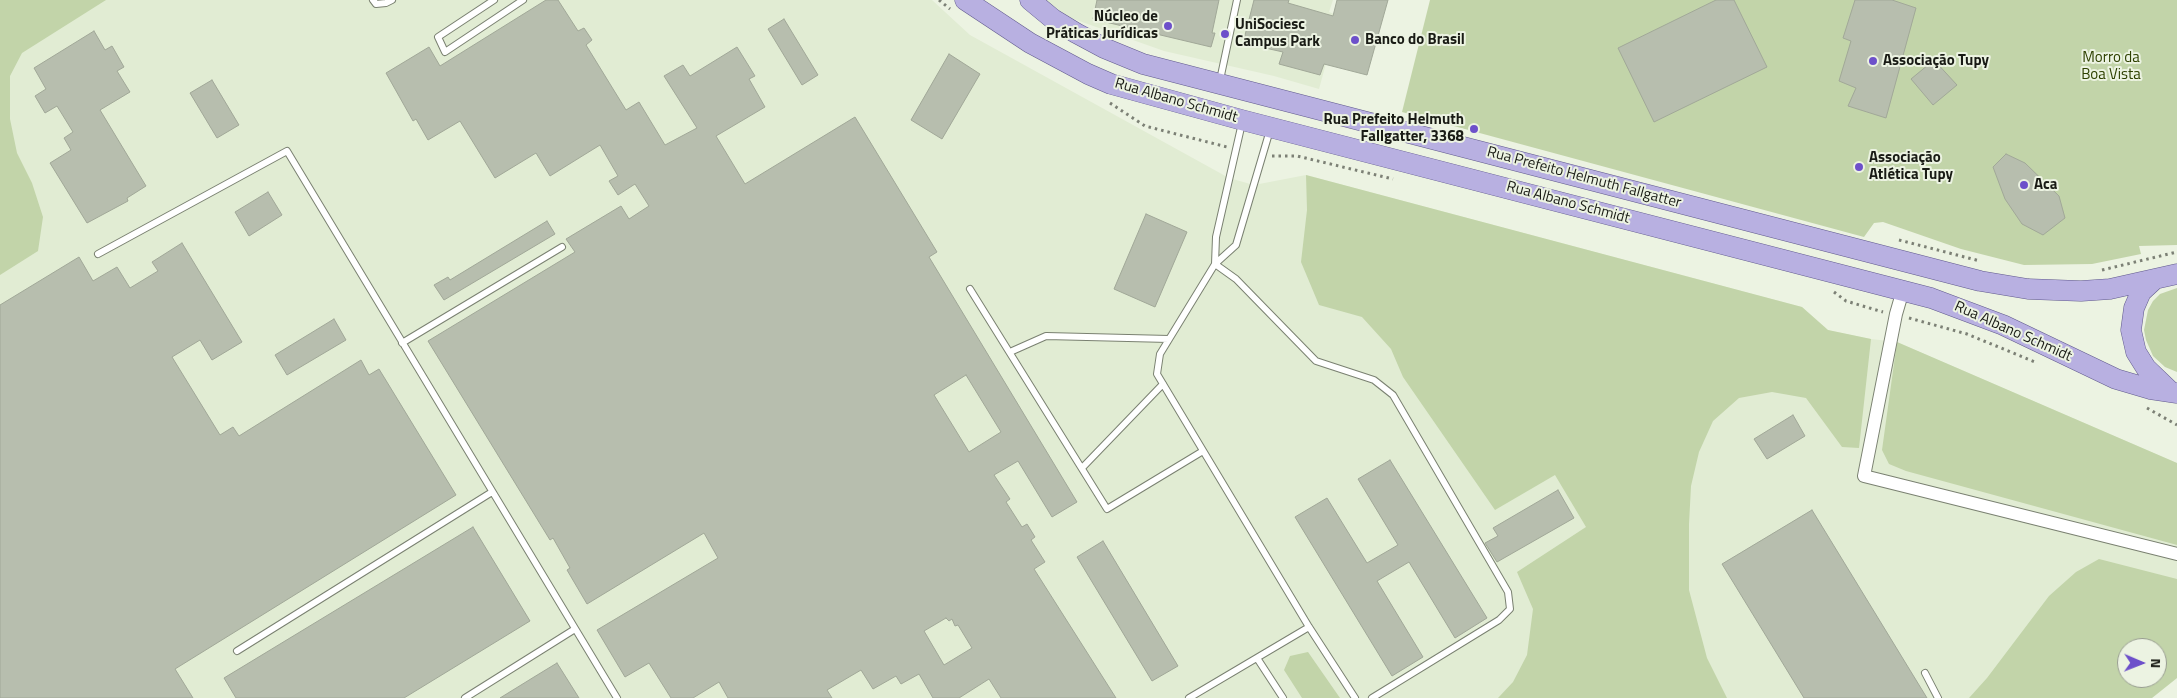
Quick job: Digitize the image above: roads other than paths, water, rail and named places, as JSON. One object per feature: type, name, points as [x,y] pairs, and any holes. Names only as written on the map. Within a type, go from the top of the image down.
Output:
[{"type":"main road","name":"Rua Albano Schmidt","points":[[965,0],[1023,38],[1088,74],[1111,84],[1242,120],[1903,290],[1954,305],[1985,317],[2116,380],[2174,393]]},
{"type":"main road","name":"Rua Prefeito Helmuth Fallgatter","points":[[1030,0],[1053,19],[1104,48],[1143,64],[1980,280],[2055,292],[2110,289],[2177,274]]},
{"type":"main road","points":[[2155,279],[2142,292],[2134,308],[2131,330],[2136,352],[2146,368],[2174,393]]},
{"type":"street","points":[[1903,290],[1896,314],[1864,476],[2177,554]]},
{"type":"lane","points":[[373,0],[376,4],[392,0]]},
{"type":"lane","points":[[494,0],[438,37],[445,52],[523,0]]},
{"type":"lane","points":[[1220,84],[1237,0]]},
{"type":"lane","points":[[1215,264],[1216,237],[1242,120]]},
{"type":"lane","points":[[1271,127],[1236,245],[1215,264],[1160,354],[1156,374],[1355,698]]},
{"type":"lane","points":[[98,254],[287,151],[617,698]]},
{"type":"lane","points":[[402,343],[562,247]]},
{"type":"lane","points":[[1215,264],[1236,279],[1316,361],[1374,380],[1393,395],[1508,592],[1510,609],[1499,620],[1372,698]]},
{"type":"lane","points":[[970,289],[1107,509],[1203,451]]},
{"type":"lane","points":[[1010,352],[1046,336],[1169,339]]},
{"type":"lane","points":[[1082,468],[1163,384]]},
{"type":"lane","points":[[237,651],[492,492]]},
{"type":"lane","points":[[1189,698],[1310,627]]},
{"type":"lane","points":[[464,698],[575,629]]},
{"type":"lane","points":[[1257,658],[1282,698]]},
{"type":"lane","points":[[1925,673],[1938,698]]},
{"type":"place","name":"Núcleo de Práticas Jurídicas","points":[[1168,26]]},
{"type":"place","name":"UniSociesc Campus Park","points":[[1225,34]]},
{"type":"place","name":"Banco do Brasil","points":[[1355,40]]},
{"type":"place","name":"Associação Tupy","points":[[1873,61]]},
{"type":"place","name":"Rua Prefeito Helmuth Fallgatter, 3368","points":[[1474,129]]},
{"type":"place","name":"Associação Atlética Tupy","points":[[1859,167]]},
{"type":"place","name":"Aca","points":[[2024,185]]},
{"type":"park label","name":"Morro da Boa Vista","points":[[2111,66]]}]
